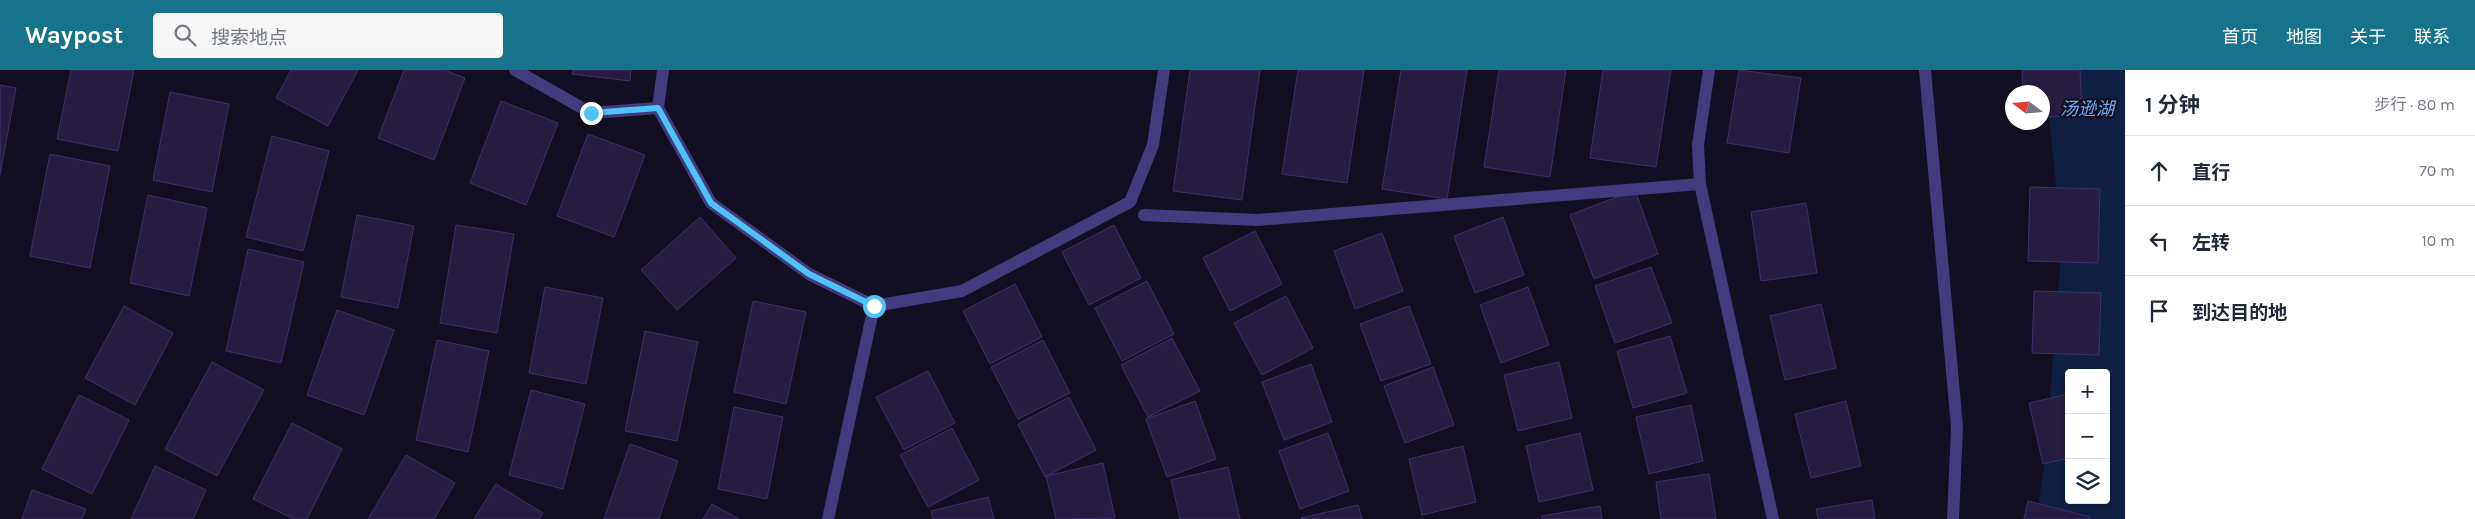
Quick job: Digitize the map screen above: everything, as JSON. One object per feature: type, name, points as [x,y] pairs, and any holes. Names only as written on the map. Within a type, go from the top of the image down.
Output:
[{"type":"street","points":[[515,70],[591,113],[658,108]]},
{"type":"street","points":[[663,70],[658,108],[711,203],[809,274],[874,306],[962,291],[1130,202],[1153,145],[1164,70]]},
{"type":"street","points":[[1709,70],[1698,145],[1700,184],[1773,519]]},
{"type":"street","points":[[1925,70],[1957,427],[1953,519]]},
{"type":"street","points":[[1144,215],[1257,220],[1700,184]]},
{"type":"street","points":[[828,519],[874,306]]},
{"type":"water","name":"汤逊湖","points":[[2044,70],[2125,70],[2125,519],[2036,519],[2045,461],[2062,242],[2050,127],[2050,85],[2046,85]]},
{"type":"building","points":[[71,70],[134,70],[118,151],[57,139]]},
{"type":"building","points":[[291,70],[358,70],[328,126],[276,98]]},
{"type":"building","points":[[404,70],[444,70],[465,78],[434,160],[378,138]]},
{"type":"building","points":[[573,70],[631,70],[630,81],[572,74]]},
{"type":"building","points":[[1190,70],[1260,70],[1242,200],[1173,191]]},
{"type":"building","points":[[1298,70],[1364,70],[1347,183],[1282,174]]},
{"type":"building","points":[[1401,70],[1467,70],[1447,199],[1382,189]]},
{"type":"building","points":[[1499,70],[1566,70],[1550,177],[1484,167]]},
{"type":"building","points":[[1603,70],[1671,70],[1656,167],[1590,158]]},
{"type":"building","points":[[1739,70],[1801,78],[1789,153],[1727,143]]},
{"type":"building","points":[[2022,70],[2080,70],[2082,115],[2050,117],[2050,85],[2023,85]]},
{"type":"building","points":[[0,85],[16,88],[0,175]]},
{"type":"building","points":[[170,92],[229,104],[212,192],[153,180]]},
{"type":"building","points":[[501,101],[558,123],[526,205],[470,183]]},
{"type":"building","points":[[588,134],[645,155],[614,237],[557,216]]},
{"type":"building","points":[[272,136],[329,151],[303,251],[246,237]]},
{"type":"building","points":[[50,154],[110,166],[90,268],[30,256]]},
{"type":"building","points":[[2030,187],[2100,189],[2098,263],[2028,261]]},
{"type":"building","points":[[1635,190],[1658,254],[1594,279],[1570,215]]},
{"type":"building","points":[[148,195],[207,208],[189,296],[130,283]]},
{"type":"building","points":[[1806,203],[1817,273],[1761,281],[1751,212]]},
{"type":"building","points":[[357,215],[414,226],[398,308],[341,297]]},
{"type":"building","points":[[700,217],[736,258],[677,310],[641,270]]},
{"type":"building","points":[[1503,217],[1524,275],[1475,293],[1454,236]]},
{"type":"building","points":[[456,225],[514,234],[497,333],[440,323]]},
{"type":"building","points":[[1114,225],[1141,278],[1089,305],[1062,252]]},
{"type":"building","points":[[1255,231],[1282,284],[1230,311],[1203,258]]},
{"type":"building","points":[[1382,233],[1403,291],[1355,309],[1334,251]]},
{"type":"building","points":[[248,249],[304,262],[281,363],[226,351]]},
{"type":"building","points":[[1651,267],[1672,323],[1615,343],[1595,286]]},
{"type":"building","points":[[1147,281],[1174,334],[1122,361],[1095,308]]},
{"type":"building","points":[[1015,284],[1042,337],[990,364],[963,311]]},
{"type":"building","points":[[545,287],[603,298],[586,384],[529,373]]},
{"type":"building","points":[[1528,287],[1549,345],[1501,363],[1480,305]]},
{"type":"building","points":[[2034,291],[2101,293],[2099,355],[2032,353]]},
{"type":"building","points":[[1286,296],[1313,348],[1262,375],[1234,323]]},
{"type":"building","points":[[753,301],[806,312],[786,404],[734,392]]},
{"type":"building","points":[[1821,304],[1836,368],[1785,380],[1770,316]]},
{"type":"building","points":[[124,306],[173,333],[135,405],[85,378]]},
{"type":"building","points":[[1409,306],[1431,364],[1381,381],[1360,324]]},
{"type":"building","points":[[337,310],[394,330],[364,415],[307,395]]},
{"type":"building","points":[[645,331],[698,342],[677,441],[625,431]]},
{"type":"building","points":[[1670,336],[1687,393],[1633,408],[1617,351]]},
{"type":"building","points":[[1172,338],[1200,391],[1148,417],[1121,365]]},
{"type":"building","points":[[437,340],[489,351],[468,452],[416,440]]},
{"type":"building","points":[[1043,340],[1070,393],[1018,419],[991,367]]},
{"type":"building","points":[[212,362],[264,390],[217,476],[165,449]]},
{"type":"building","points":[[1559,362],[1572,418],[1518,431],[1504,375]]},
{"type":"building","points":[[1311,364],[1332,422],[1284,440],[1262,382]]},
{"type":"building","points":[[1433,367],[1454,425],[1405,443],[1384,386]]},
{"type":"building","points":[[928,371],[955,423],[904,450],[876,397]]},
{"type":"building","points":[[531,390],[585,404],[563,489],[509,475]]},
{"type":"building","points":[[79,395],[129,420],[92,494],[42,469]]},
{"type":"building","points":[[2065,395],[2065,459],[2043,464],[2029,403]]},
{"type":"building","points":[[1069,397],[1096,450],[1045,477],[1018,424]]},
{"type":"building","points":[[1195,401],[1216,459],[1167,477],[1146,419]]},
{"type":"building","points":[[1846,401],[1861,466],[1811,478],[1795,414]]},
{"type":"building","points":[[1691,405],[1703,461],[1649,474],[1636,417]]},
{"type":"building","points":[[734,407],[783,417],[767,499],[718,489]]},
{"type":"building","points":[[292,423],[342,449],[307,519],[294,519],[253,499]]},
{"type":"building","points":[[952,428],[979,480],[928,507],[900,455]]},
{"type":"building","points":[[1328,433],[1349,491],[1300,509],[1279,451]]},
{"type":"building","points":[[1580,433],[1593,490],[1539,502],[1526,446]]},
{"type":"building","points":[[630,444],[678,461],[659,519],[604,519]]},
{"type":"building","points":[[1463,446],[1476,502],[1422,515],[1409,459]]},
{"type":"building","points":[[406,455],[455,483],[434,519],[368,519]]},
{"type":"building","points":[[1103,463],[1115,518],[1056,519],[1046,476]]},
{"type":"building","points":[[155,466],[206,490],[193,519],[131,519]]},
{"type":"building","points":[[1228,467],[1240,519],[1180,519],[1171,480]]},
{"type":"building","points":[[1709,474],[1716,519],[1661,519],[1656,482]]},
{"type":"building","points":[[496,484],[543,513],[539,519],[474,519]]},
{"type":"building","points":[[32,490],[86,509],[82,519],[22,519]]},
{"type":"building","points":[[988,497],[994,519],[933,519],[931,511]]},
{"type":"building","points":[[1872,500],[1875,519],[1818,519],[1816,509]]},
{"type":"building","points":[[2028,501],[2090,517],[2089,519],[2024,519]]},
{"type":"building","points":[[712,504],[739,519],[703,519]]},
{"type":"building","points":[[1358,505],[1362,519],[1301,518]]},
{"type":"building","points":[[1600,506],[1602,519],[1542,519],[1542,516]]},
{"type":"route","points":[[591,113],[658,108],[711,203],[809,274],[874,306]]}]
